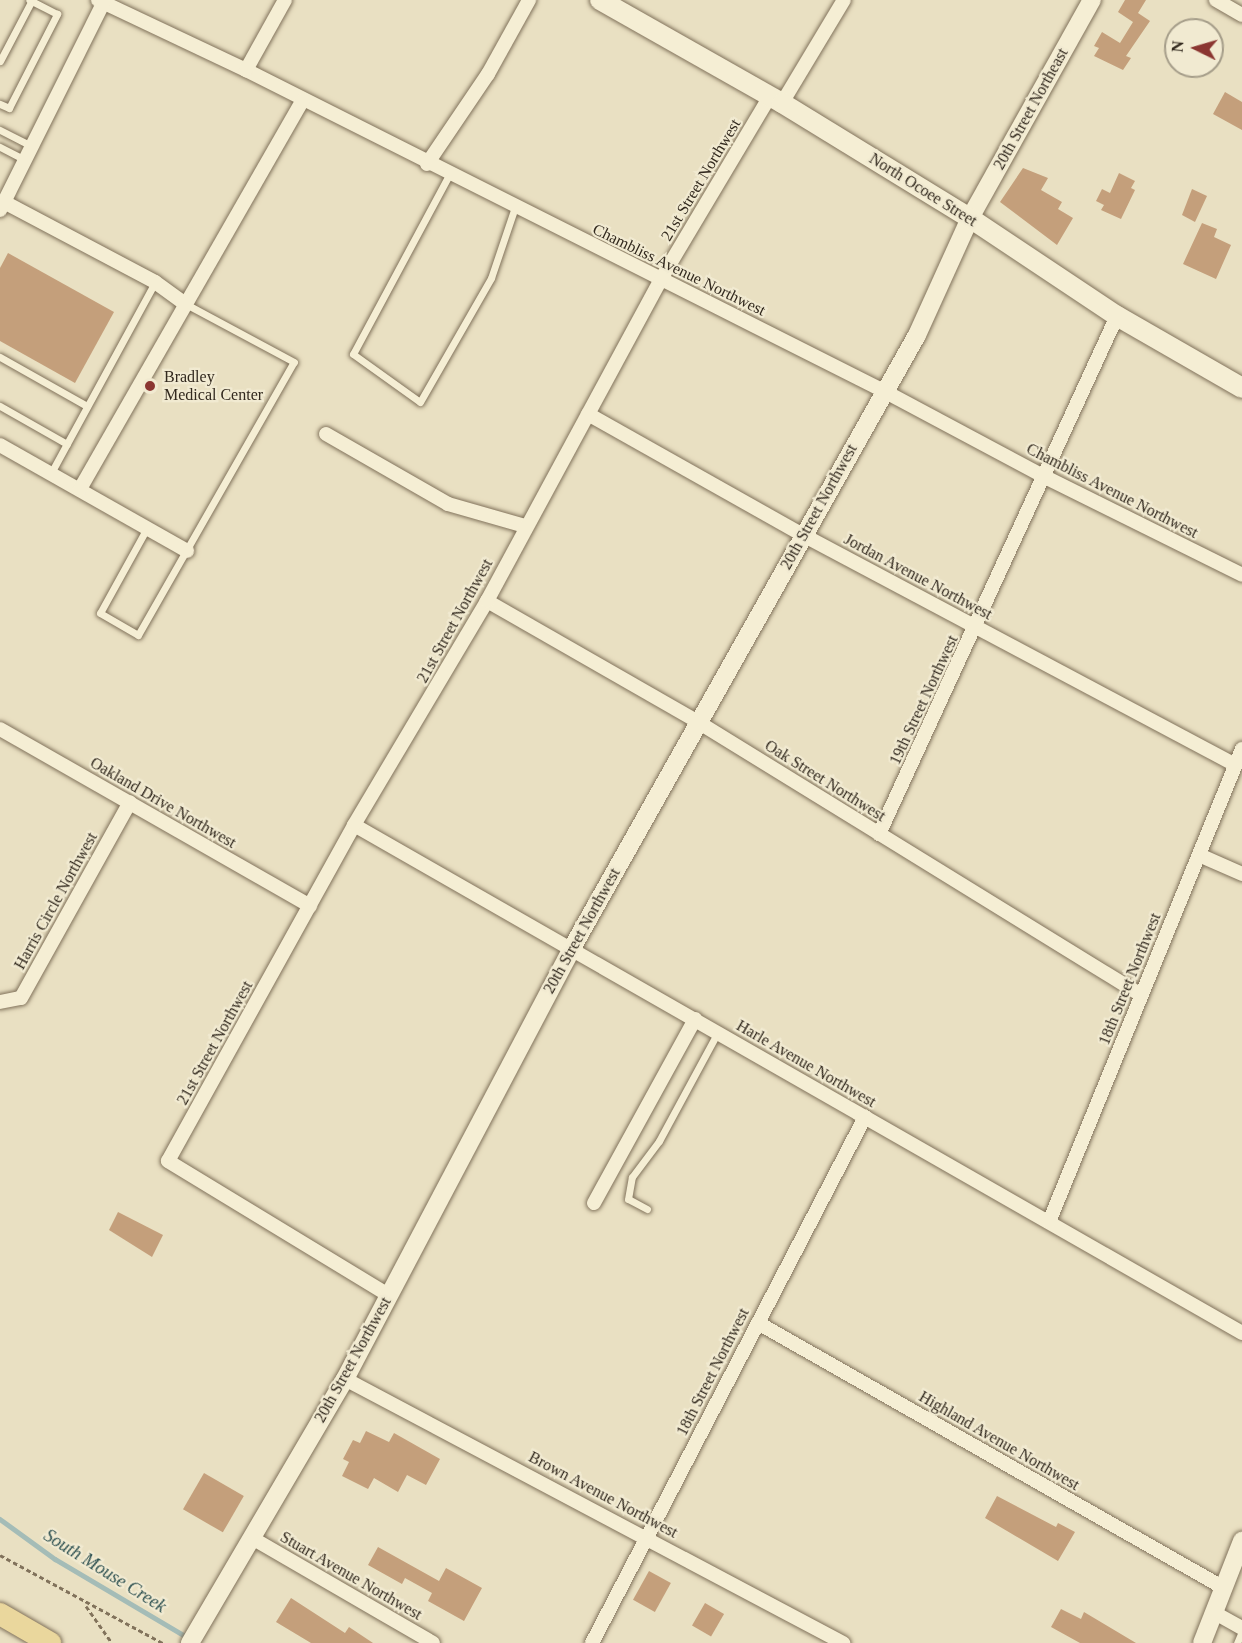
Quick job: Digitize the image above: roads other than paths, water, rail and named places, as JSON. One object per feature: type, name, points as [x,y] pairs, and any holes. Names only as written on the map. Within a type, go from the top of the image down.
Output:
[{"type":"main road","name":"North Ocoee Street","points":[[600,0],[776,100],[970,218],[1117,316],[1242,388]]},
{"type":"main road","points":[[0,1614],[50,1643]]},
{"type":"street","points":[[246,70],[285,0]]},
{"type":"street","points":[[427,164],[488,74],[529,0]]},
{"type":"street","name":"21st Street Northwest","points":[[390,1296],[168,1161],[354,825],[487,601],[525,526],[661,279],[776,100],[844,0]]},
{"type":"street","name":"20th Street Northeast","points":[[970,218],[1092,0]]},
{"type":"street","points":[[1216,0],[1242,15]]},
{"type":"street","points":[[101,1],[2,206],[155,282],[185,304]]},
{"type":"street","name":"Chambliss Avenue Northwest","points":[[101,1],[246,70],[427,164],[884,391],[1043,476],[1242,575]]},
{"type":"street","points":[[80,489],[303,100]]},
{"type":"street","name":"20th Street Northwest","points":[[194,1636],[345,1379],[572,948],[939,294],[970,218]]},
{"type":"street","name":"19th Street Northwest","points":[[879,834],[1117,316]]},
{"type":"street","name":"Jordan Avenue Northwest","points":[[588,414],[803,535],[1235,765]]},
{"type":"street","points":[[326,434],[448,504],[525,526]]},
{"type":"street","points":[[0,445],[187,551]]},
{"type":"street","name":"Oak Street Northwest","points":[[487,601],[698,722],[1142,994]]},
{"type":"street","name":"Oakland Drive Northwest","points":[[0,729],[310,906]]},
{"type":"street","name":"18th Street Northwest","points":[[1049,1222],[1242,749]]},
{"type":"street","name":"Harris Circle Northwest","points":[[0,1002],[21,998],[130,802]]},
{"type":"street","name":"Harle Avenue Northwest","points":[[354,825],[1242,1333]]},
{"type":"street","points":[[1199,855],[1242,874]]},
{"type":"street","points":[[594,1203],[695,1019]]},
{"type":"street","name":"18th Street Northwest","points":[[592,1643],[865,1117]]},
{"type":"street","name":"Highland Avenue Northwest","points":[[758,1323],[1224,1588]]},
{"type":"street","name":"Brown Avenue Northwest","points":[[345,1379],[647,1536],[843,1643]]},
{"type":"street","name":"Stuart Avenue Northwest","points":[[252,1538],[434,1643]]},
{"type":"street","points":[[1202,1643],[1242,1542]]},
{"type":"street","points":[[1215,1613],[1242,1629]]},
{"type":"lane","points":[[0,61],[31,0],[57,14],[9,108],[0,104]]},
{"type":"lane","points":[[0,130],[31,146]]},
{"type":"lane","points":[[0,147],[24,159]]},
{"type":"lane","points":[[449,175],[353,354],[420,402],[491,278],[515,207]]},
{"type":"lane","points":[[51,473],[155,282]]},
{"type":"lane","points":[[147,528],[100,613],[138,635],[294,362],[185,304]]},
{"type":"lane","points":[[0,357],[87,406]]},
{"type":"lane","points":[[0,406],[67,444]]},
{"type":"lane","points":[[647,1209],[628,1199],[632,1177],[659,1141],[718,1032]]},
{"type":"lane","points":[[1237,1643],[1242,1629]]},
{"type":"waterway","name":"South Mouse Creek","points":[[0,1519],[55,1559],[187,1637]]},
{"type":"place","name":"Bradley Medical Center","points":[[150,386]]}]
